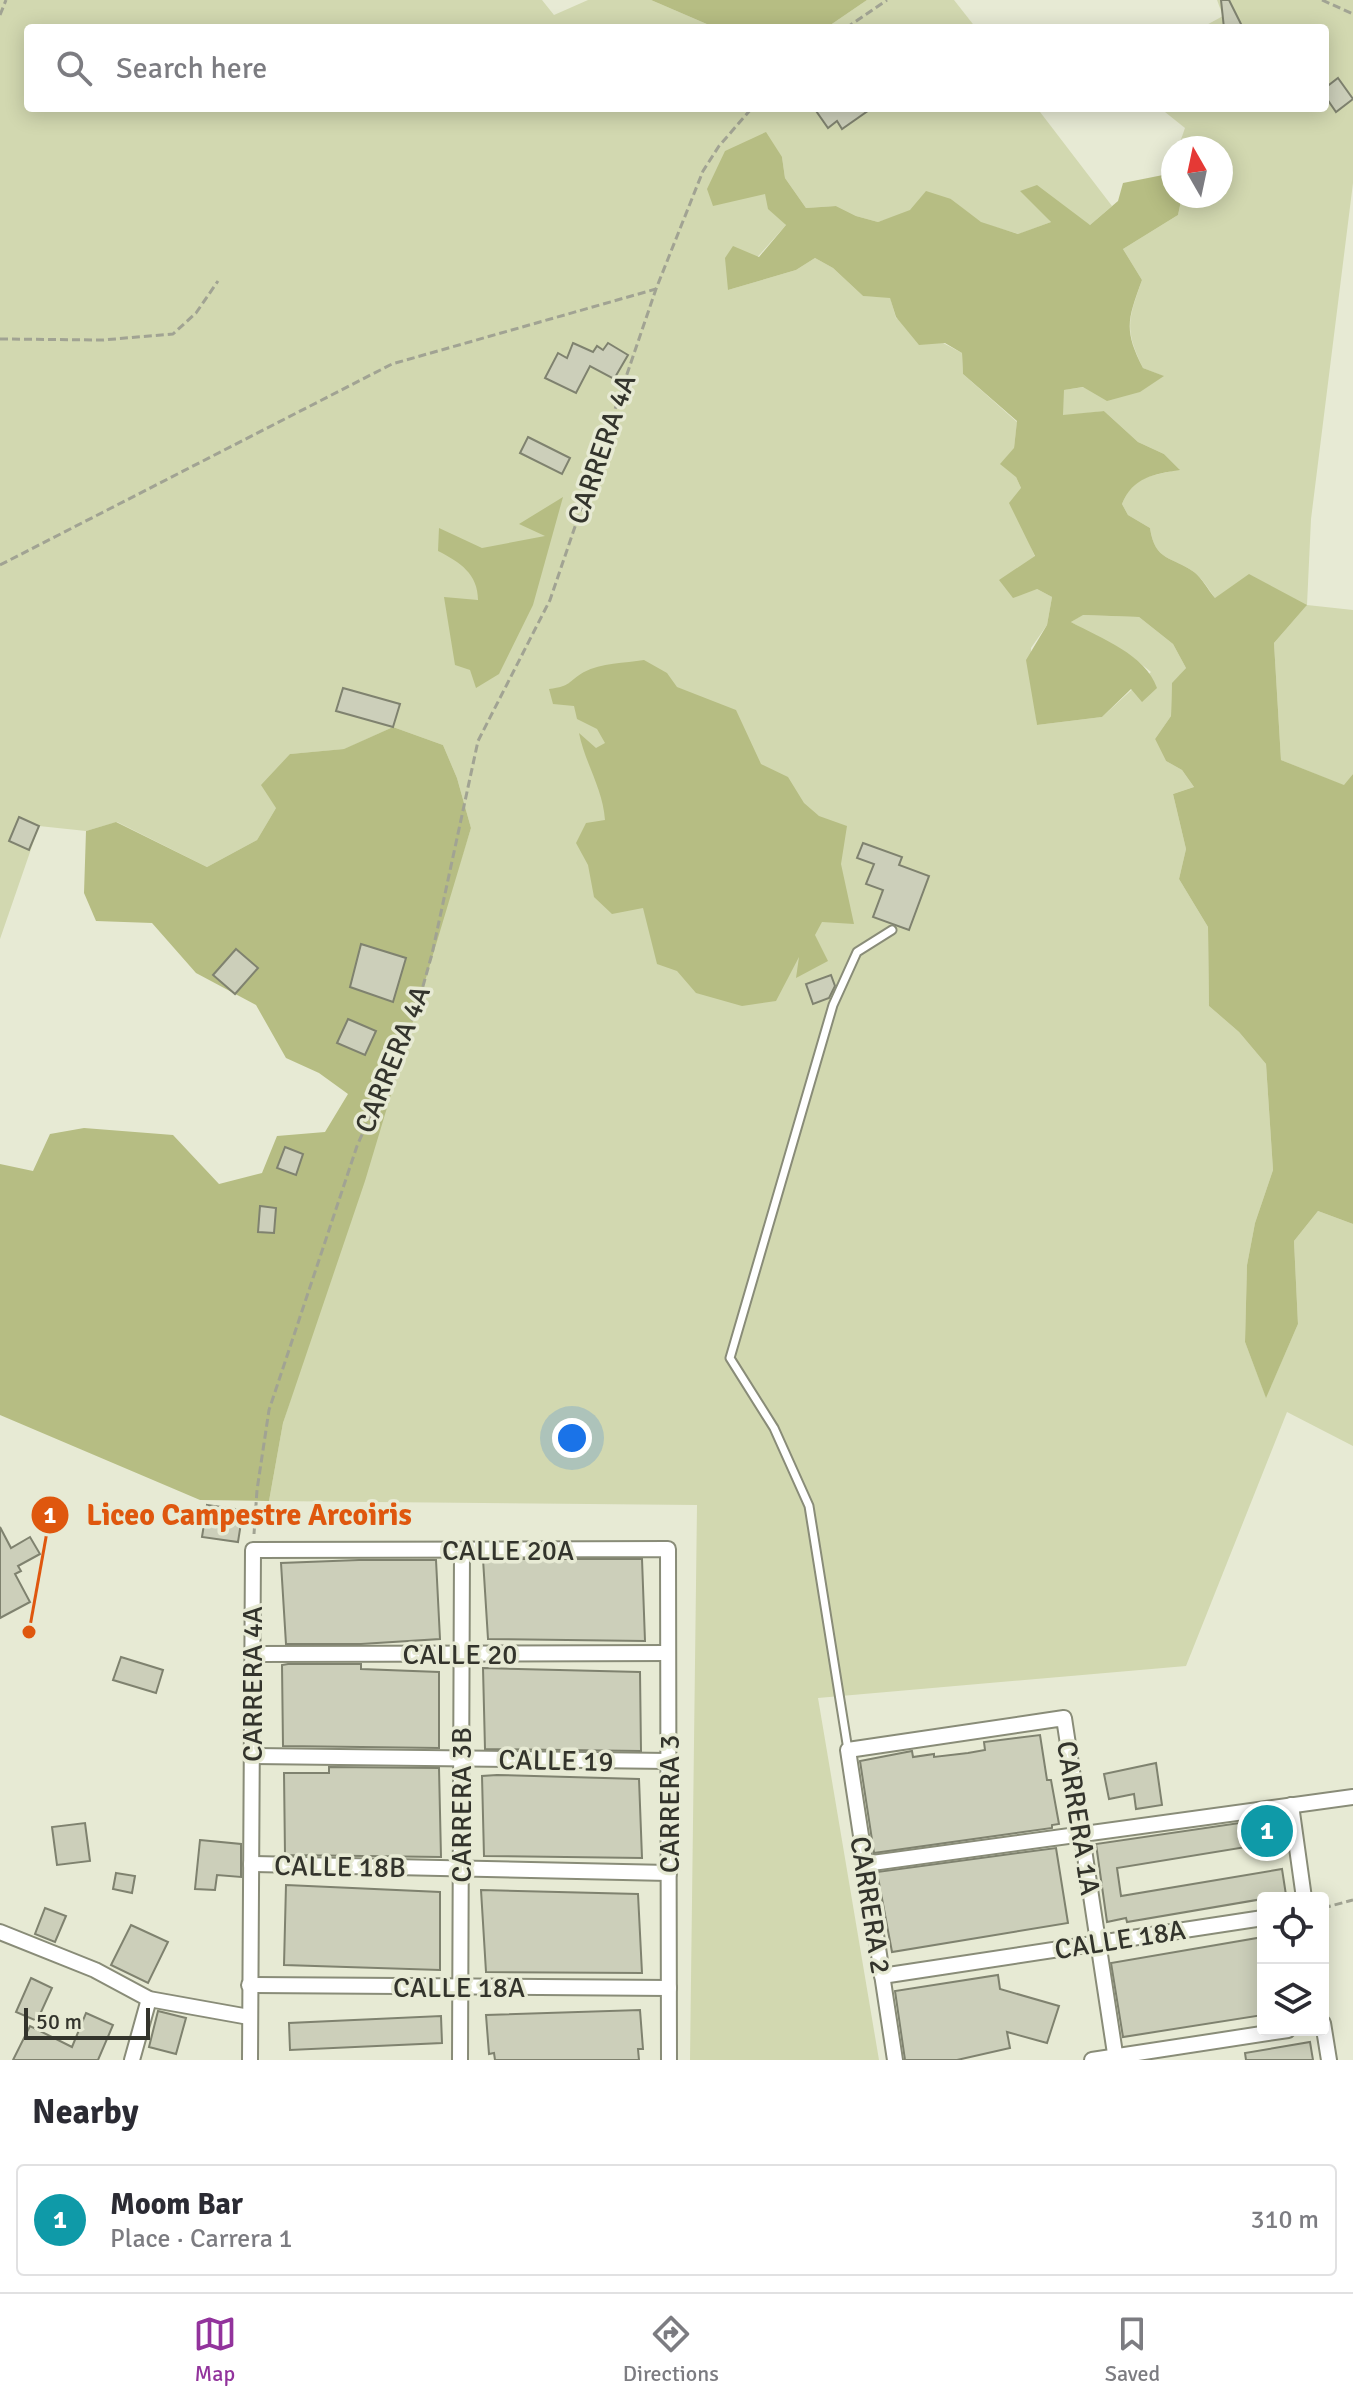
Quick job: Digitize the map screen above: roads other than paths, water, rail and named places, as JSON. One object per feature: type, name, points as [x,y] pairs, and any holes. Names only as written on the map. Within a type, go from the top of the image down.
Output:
[{"type":"street","name":"CALLE 20A","points":[[253,1550],[668,1549]]},
{"type":"street","name":"CARRERA 3","points":[[668,1549],[669,2060]]},
{"type":"street","name":"CARRERA 4A","points":[[250,2060],[253,1550]]},
{"type":"street","name":"CARRERA 3B","points":[[460,2060],[462,1550]]},
{"type":"street","name":"CALLE 20","points":[[252,1654],[668,1653]]},
{"type":"street","name":"CARRERA 1A","points":[[848,1750],[1064,1718],[1116,2058]]},
{"type":"street","name":"CARRERA 2","points":[[848,1750],[895,2060]]},
{"type":"street","name":"CALLE 19","points":[[252,1756],[669,1761]]},
{"type":"street","points":[[865,1864],[1353,1797]]},
{"type":"street","points":[[1291,1805],[1303,1892]]},
{"type":"street","name":"CALLE 18B","points":[[251,1864],[669,1873]]},
{"type":"street","name":"CALLE 18A","points":[[882,1976],[1257,1919]]},
{"type":"street","points":[[0,1932],[84,1965],[149,1999],[249,2017]]},
{"type":"street","name":"CALLE 18A","points":[[249,1985],[669,1988]]},
{"type":"street","points":[[132,2060],[149,1999]]},
{"type":"street","points":[[1092,2060],[1257,2035]]},
{"type":"street","points":[[1325,2036],[1329,2060]]},
{"type":"lane","points":[[848,1750],[809,1506],[774,1428],[730,1358],[833,1005],[857,952],[892,930]]},
{"type":"place","name":"Liceo Campestre Arcoiris","points":[[29,1632]]},
{"type":"place","name":"Moom Bar","points":[[1267,1831]]}]
